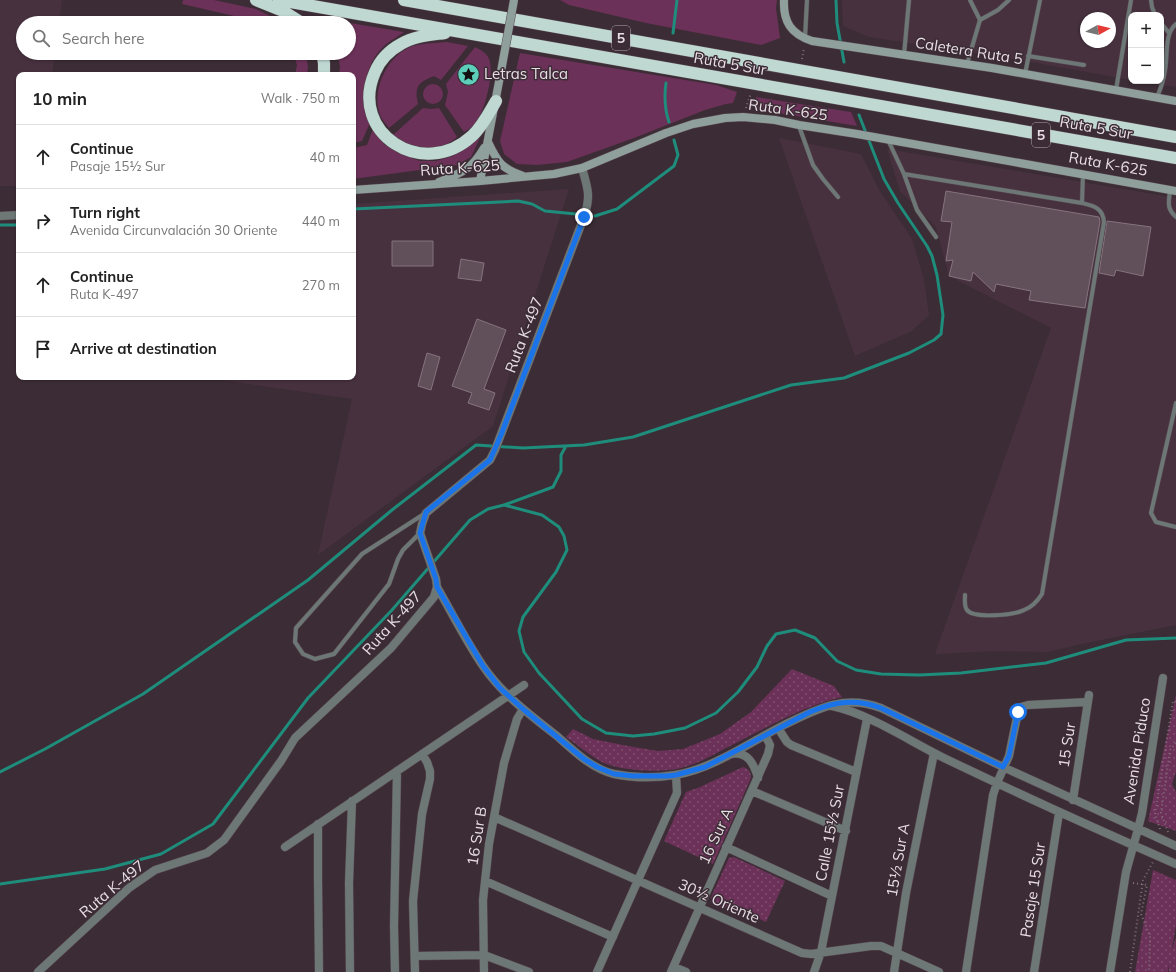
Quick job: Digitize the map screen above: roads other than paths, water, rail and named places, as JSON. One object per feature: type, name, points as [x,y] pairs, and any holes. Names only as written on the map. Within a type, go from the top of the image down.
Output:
[{"type":"highway","points":[[256,0],[283,11],[291,16]]},
{"type":"highway","name":"Ruta 5 Sur","points":[[279,0],[1176,158]]},
{"type":"highway","name":"Ruta 5 Sur","points":[[404,0],[1176,136]]},
{"type":"highway","points":[[444,0],[474,12]]},
{"type":"highway","points":[[460,32],[431,35],[409,40],[387,54],[376,69],[370,85],[370,108],[377,124],[388,138],[403,148],[422,154],[438,154],[459,146],[473,135],[486,119],[496,101]]},
{"type":"highway","points":[[323,60],[324,72]]},
{"type":"main road","points":[[480,181],[514,0]]},
{"type":"main road","points":[[784,0],[784,12],[791,29],[804,39]]},
{"type":"main road","name":"Caletera Ruta 5","points":[[804,39],[967,64],[1176,101]]},
{"type":"main road","name":"Ruta K-625","points":[[356,190],[554,174],[582,168],[686,126],[708,120],[743,117],[774,120],[857,134],[1173,190]]},
{"type":"main road","points":[[488,142],[495,158],[502,166],[511,172],[526,177]]},
{"type":"main road","points":[[432,184],[459,174],[469,168],[478,158],[488,142]]},
{"type":"street","name":"Ruta K-497","points":[[426,512],[490,460],[495,450],[584,217],[588,203],[589,191],[582,168]]},
{"type":"street","points":[[0,216],[16,215]]},
{"type":"street","points":[[426,512],[422,536],[437,583],[483,666],[500,688],[523,709],[584,759],[597,767],[614,774],[633,776],[676,775],[705,767],[778,728],[827,705],[856,702],[869,703],[1073,800],[1176,846]]},
{"type":"street","name":"Ruta K-497","points":[[38,972],[136,884],[155,870],[207,853],[224,840],[281,761],[295,738],[391,648],[434,597],[437,583]]},
{"type":"street","name":"Avenida Piduco","points":[[1110,972],[1126,872],[1138,829],[1163,678]]},
{"type":"street","points":[[284,847],[524,686]]},
{"type":"street","name":"15 Sur","points":[[1003,767],[1009,756],[1018,712],[1021,707],[1089,699],[1073,800]]},
{"type":"street","points":[[827,705],[846,709],[1059,813],[1176,864]]},
{"type":"street","name":"16 Sur B","points":[[484,972],[483,900],[489,844],[504,763],[517,719],[523,709]]},
{"type":"street","name":"Calle 15½ Sur","points":[[814,972],[821,952],[867,719]]},
{"type":"street","points":[[778,728],[787,742],[791,745],[856,772]]},
{"type":"street","name":"16 Sur A","points":[[673,969],[770,748],[769,742],[765,735]]},
{"type":"street","name":"15½ Sur A","points":[[894,972],[906,893],[934,753]]},
{"type":"street","points":[[415,972],[413,901],[422,814],[430,779],[430,771],[422,754]]},
{"type":"street","points":[[727,755],[740,754],[746,757],[753,763],[758,778]]},
{"type":"street","points":[[966,972],[993,795],[1003,767]]},
{"type":"street","points":[[395,972],[394,926],[396,771]]},
{"type":"street","points":[[598,972],[677,793],[676,775]]},
{"type":"street","points":[[752,791],[846,831]]},
{"type":"street","points":[[350,972],[349,883],[352,801]]},
{"type":"street","name":"Pasaje 15 Sur","points":[[1034,972],[1059,813]]},
{"type":"street","name":"30½ Oriente","points":[[494,817],[802,952],[811,954],[881,946],[939,972]]},
{"type":"street","points":[[318,824],[319,972]]},
{"type":"street","points":[[726,848],[832,896]]},
{"type":"street","points":[[485,881],[613,937]]},
{"type":"street","points":[[415,956],[484,955],[529,972]]},
{"type":"street","points":[[673,969],[686,972]]},
{"type":"lane","points":[[804,39],[807,0]]},
{"type":"lane","points":[[904,55],[909,0]]},
{"type":"lane","points":[[967,64],[980,20],[970,0]]},
{"type":"lane","points":[[980,20],[998,10],[1009,0]]},
{"type":"lane","points":[[1025,74],[1040,0]]},
{"type":"lane","points":[[1116,90],[1131,0]]},
{"type":"lane","points":[[1151,0],[1154,12]]},
{"type":"lane","points":[[1157,98],[1163,83],[1169,33],[1176,24]]},
{"type":"lane","points":[[1164,27],[1169,33]]},
{"type":"lane","points":[[1028,56],[1084,65]]},
{"type":"lane","points":[[799,125],[813,165],[838,197]]},
{"type":"lane","points":[[888,140],[904,174],[917,210],[936,237]]},
{"type":"lane","points":[[904,174],[1082,202],[1096,207],[1103,214],[1104,222],[1042,594],[1038,602],[1023,611],[1007,614],[975,615],[970,613],[965,606],[965,596]]},
{"type":"lane","points":[[1082,202],[1083,174]]},
{"type":"lane","points":[[1173,190],[1168,205],[1170,212],[1176,217]]},
{"type":"lane","points":[[1176,403],[1151,513],[1156,522],[1176,527]]},
{"type":"lane","points":[[422,536],[403,550],[389,584],[334,654],[316,658],[303,654],[295,642],[296,628],[362,554],[426,512]]},
{"type":"waterway","points":[[673,33],[677,0]]},
{"type":"waterway","points":[[836,0],[837,23],[844,62]]},
{"type":"waterway","points":[[666,83],[665,103],[669,122]]},
{"type":"waterway","points":[[0,772],[45,749],[143,694],[308,580],[392,510],[476,445],[523,448],[584,445],[633,437],[791,385],[844,378],[909,353],[934,340],[941,334],[943,315],[937,275],[932,256],[884,179],[859,115]]},
{"type":"waterway","points":[[595,216],[617,209],[674,166],[678,155],[674,140]]},
{"type":"waterway","points":[[356,209],[518,201],[532,204],[545,211],[576,214]]},
{"type":"waterway","points":[[0,225],[16,225]]},
{"type":"waterway","points":[[504,505],[553,487],[561,471],[561,455],[566,446]]},
{"type":"waterway","points":[[0,884],[105,869],[161,854],[213,824],[308,698],[392,610],[470,520],[488,509],[504,505],[542,515],[559,527],[564,536],[567,550],[556,572],[523,617],[519,631],[524,652],[539,673],[582,719],[606,733],[633,736],[654,734],[685,728],[716,713],[738,692],[757,667],[767,646],[776,634],[795,630],[815,638],[837,661],[856,670],[881,674],[919,675],[961,673],[1046,663],[1126,640],[1176,638]]},
{"type":"place","name":"Letras Talca","points":[[469,74]]}]
